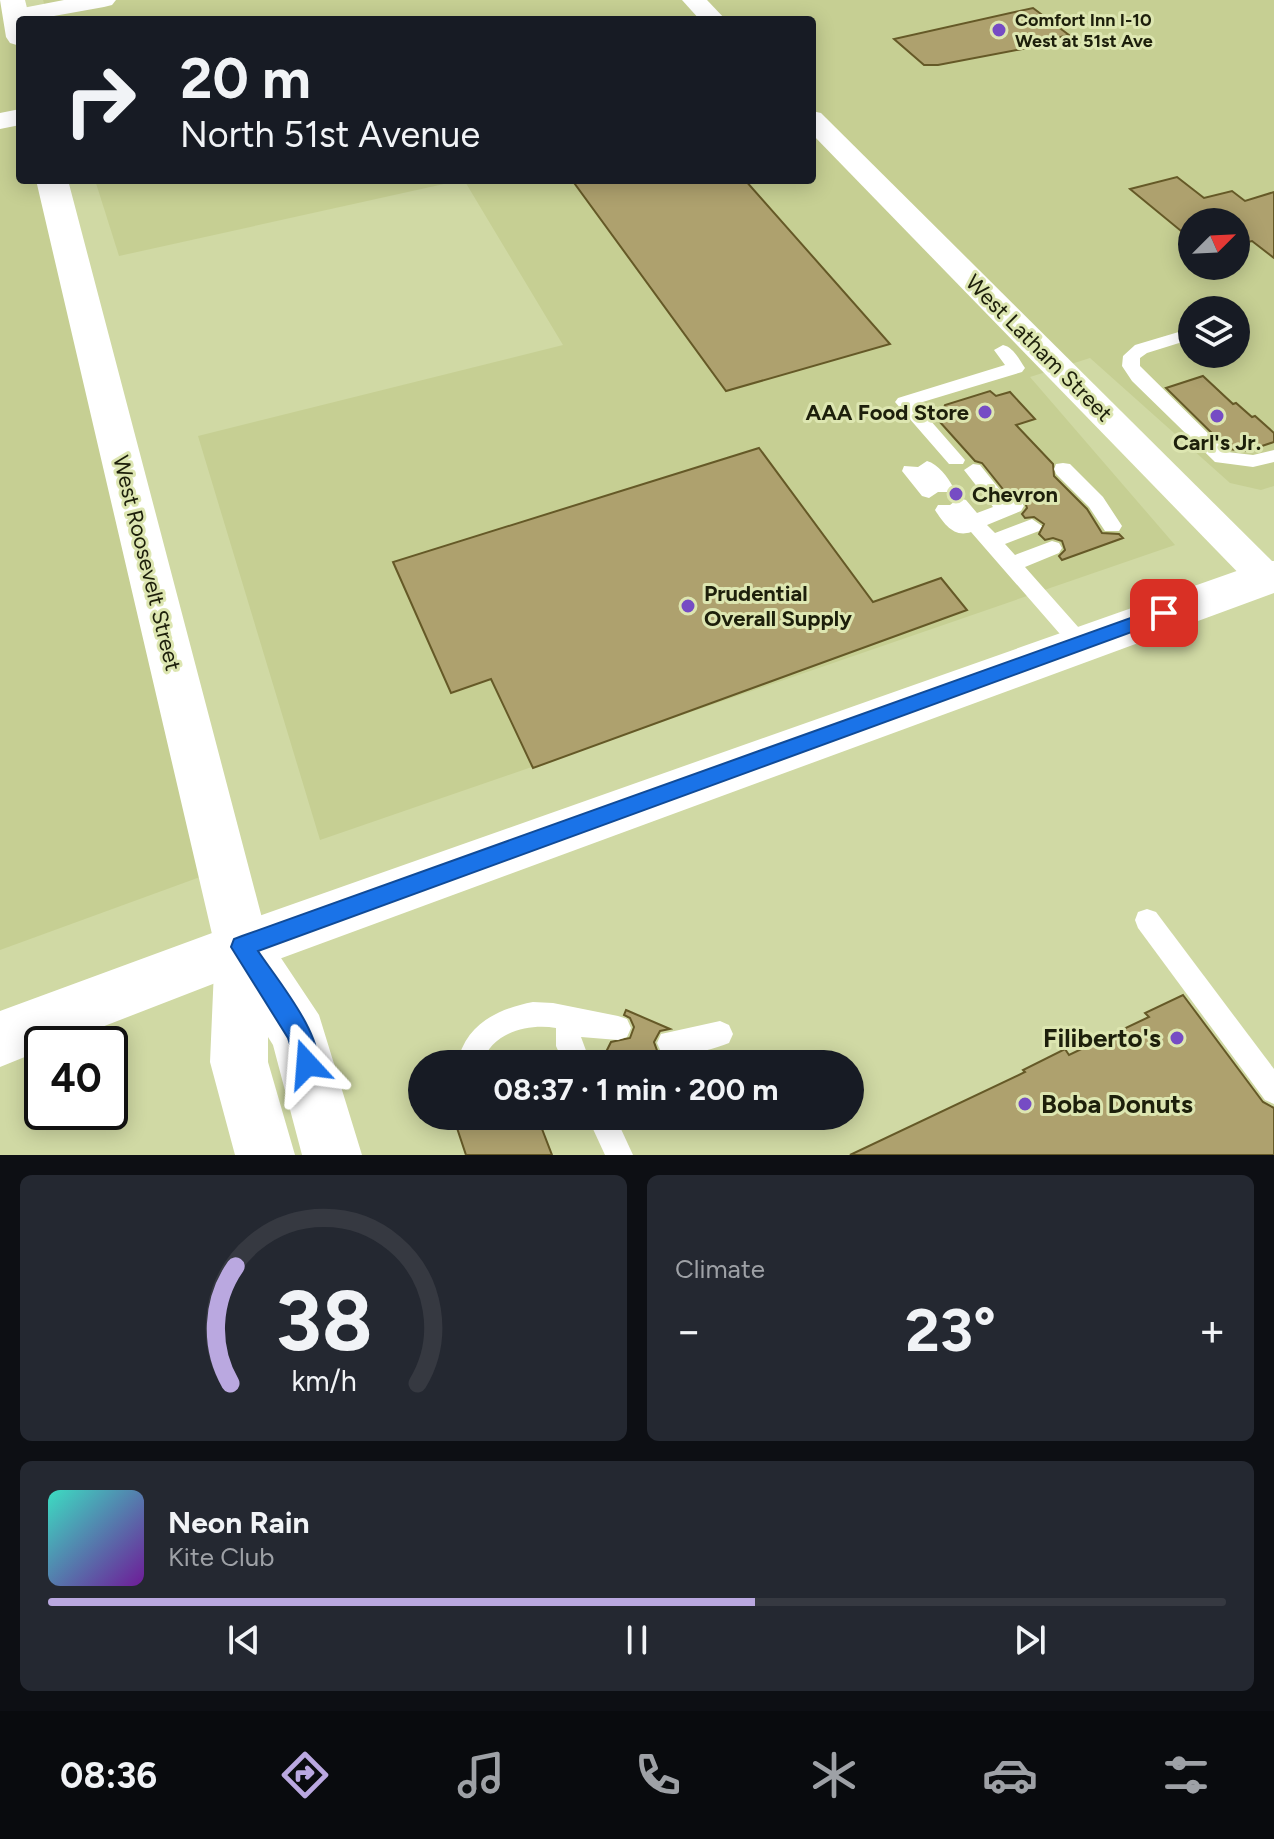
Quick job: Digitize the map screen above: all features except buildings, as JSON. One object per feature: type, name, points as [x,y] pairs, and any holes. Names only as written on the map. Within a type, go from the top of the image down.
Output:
[{"type":"street","points":[[26,16],[104,0]]},
{"type":"street","points":[[694,0],[710,16]]},
{"type":"street","name":"West Latham Street","points":[[816,123],[1271,572]]},
{"type":"street","name":"West Roosevelt Street","points":[[53,184],[242,947],[239,1062],[265,1155]]},
{"type":"street","points":[[0,1039],[242,947],[1271,572]]},
{"type":"street","name":"West Roosevelt Street","points":[[242,947],[299,1034],[332,1155]]},
{"type":"lane","points":[[1178,337],[1141,349],[1132,356],[1131,366],[1138,377],[1222,458],[1253,461],[1274,456]]},
{"type":"lane","points":[[933,465],[943,487],[904,402],[1016,368],[1003,350]]},
{"type":"lane","points":[[973,470],[980,510],[991,542],[1080,643]]},
{"type":"lane","points":[[1071,479],[1112,526]]},
{"type":"lane","points":[[991,542],[1032,526]]},
{"type":"lane","points":[[1010,565],[1052,548]]},
{"type":"lane","points":[[1147,920],[1274,1091]]},
{"type":"lane","points":[[475,1050],[487,1033],[510,1019],[543,1014],[618,1028]]},
{"type":"lane","points":[[571,1050],[568,1030],[582,1023]]},
{"type":"lane","points":[[670,1043],[720,1034]]},
{"type":"lane","points":[[607,1130],[619,1155]]},
{"type":"shaded area","points":[[0,0],[11,0],[16,21],[16,184],[53,184],[222,869],[0,950]]},
{"type":"shaded area","points":[[43,0],[1274,0],[1274,486],[1261,490],[1230,483],[1090,358],[1030,377],[1175,545],[320,840],[198,436],[563,345],[466,184],[816,184],[816,16],[48,16]]},
{"type":"shaded area","points":[[96,184],[444,184],[119,256]]},
{"type":"place","name":"Comfort Inn I-10 West at 51st Ave","points":[[999,30]]},
{"type":"place","name":"AAA Food Store","points":[[985,412]]},
{"type":"place","name":"Carl's Jr.","points":[[1217,416]]},
{"type":"place","name":"Chevron","points":[[956,494]]},
{"type":"place","name":"Prudential Overall Supply","points":[[688,606]]},
{"type":"place","name":"Filiberto's","points":[[1177,1038]]},
{"type":"place","name":"Boba Donuts","points":[[1025,1104]]},
{"type":"route","points":[[307,1064],[299,1034],[242,947],[1164,613]]}]
